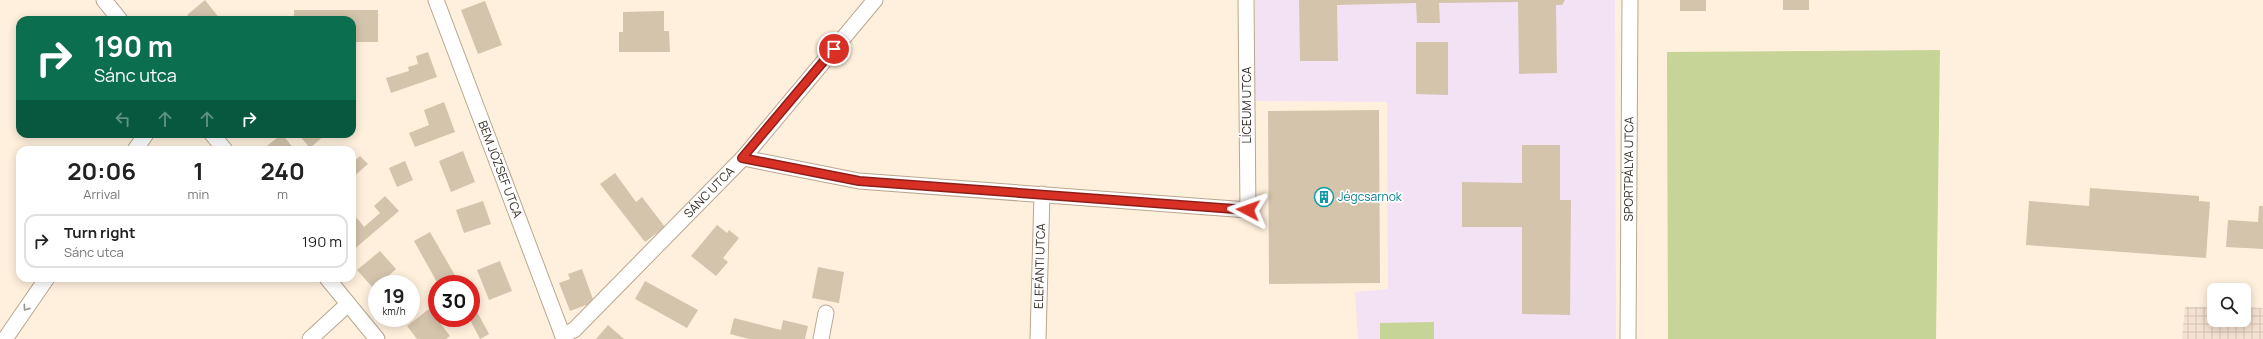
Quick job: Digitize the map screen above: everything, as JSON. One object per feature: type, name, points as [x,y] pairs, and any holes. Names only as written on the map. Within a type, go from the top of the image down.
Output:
[{"type":"street","points":[[104,0],[117,16]]},
{"type":"street","name":"BEM JÓZSEF UTCA","points":[[436,0],[563,337]]},
{"type":"street","name":"SÁNC UTCA","points":[[563,337],[574,330],[742,158],[875,0]]},
{"type":"street","name":"LÍCEUM UTCA","points":[[1042,194],[1248,210],[1246,0]]},
{"type":"street","name":"SPORTPÁLYA UTCA","points":[[1628,339],[1630,0]]},
{"type":"street","points":[[215,138],[222,146]]},
{"type":"street","points":[[742,158],[859,181],[1042,194]]},
{"type":"street","name":"ELEFÁNTI UTCA","points":[[1038,339],[1042,194]]},
{"type":"street","points":[[5,339],[44,282]]},
{"type":"street","points":[[330,282],[377,339]]},
{"type":"street","points":[[310,339],[348,304]]},
{"type":"street","points":[[821,339],[826,313]]},
{"type":"shaded area","points":[[1255,0],[1615,0],[1616,339],[1358,339],[1355,292],[1388,289],[1387,102],[1254,101]]},
{"type":"shaded area","points":[[2185,307],[2207,307],[2207,327],[2251,327],[2251,307],[2263,308],[2263,339],[2182,339]]},
{"type":"green space","points":[[1940,50],[1936,339],[1668,339],[1667,52]]},
{"type":"green space","points":[[1434,322],[1434,339],[1380,339],[1380,323]]},
{"type":"building","points":[[205,0],[218,16],[188,16],[187,15]]},
{"type":"building","points":[[1299,0],[1565,0],[1562,5],[1556,5],[1557,73],[1519,74],[1518,2],[1439,3],[1440,23],[1417,23],[1416,3],[1337,5],[1338,61],[1300,61]]},
{"type":"building","points":[[1680,0],[1706,0],[1706,11],[1680,11]]},
{"type":"building","points":[[1783,0],[1809,0],[1809,10],[1783,10]]},
{"type":"building","points":[[485,1],[502,45],[478,54],[461,10]]},
{"type":"building","points":[[294,10],[378,10],[378,42],[356,42],[356,16],[294,16]]},
{"type":"building","points":[[664,11],[664,31],[669,31],[670,52],[619,52],[619,32],[623,32],[623,12]]},
{"type":"building","points":[[1416,42],[1448,42],[1448,95],[1416,94]]},
{"type":"building","points":[[428,52],[437,77],[391,93],[386,78],[409,71],[408,67],[418,64],[416,56]]},
{"type":"building","points":[[444,102],[455,132],[415,147],[409,133],[429,125],[424,110]]},
{"type":"building","name":"Jégcsarnok","points":[[1379,110],[1380,283],[1269,284],[1268,111]]},
{"type":"building","points":[[277,138],[285,138],[292,146],[267,146]]},
{"type":"building","points":[[301,138],[321,138],[312,146],[308,146]]},
{"type":"building","points":[[1522,145],[1560,145],[1560,200],[1571,200],[1570,315],[1522,314],[1522,227],[1462,227],[1462,182],[1522,183]]},
{"type":"building","points":[[463,151],[475,182],[451,192],[439,161]]},
{"type":"building","points":[[360,156],[368,164],[356,174],[356,160]]},
{"type":"building","points":[[405,161],[413,180],[397,187],[389,168]]},
{"type":"building","points":[[615,173],[636,202],[642,197],[665,227],[645,242],[600,184]]},
{"type":"building","points":[[2090,188],[2199,196],[2199,201],[2210,202],[2206,258],[2026,245],[2029,201],[2089,206]]},
{"type":"building","points":[[385,196],[399,211],[356,248],[356,219],[357,218],[364,227],[380,213],[374,206]]},
{"type":"building","points":[[483,201],[491,224],[464,233],[456,210]]},
{"type":"building","points":[[2259,206],[2263,206],[2263,249],[2226,247],[2228,220],[2258,222]]},
{"type":"building","points":[[717,225],[727,233],[729,230],[739,238],[723,258],[728,262],[716,276],[691,256]]},
{"type":"building","points":[[430,232],[455,275],[433,275],[414,241]]},
{"type":"building","points":[[380,251],[396,269],[389,275],[368,275],[368,282],[357,270]]},
{"type":"building","points":[[500,261],[512,291],[489,300],[477,270]]},
{"type":"building","points":[[818,267],[844,272],[839,303],[812,298]]},
{"type":"building","points":[[582,269],[594,302],[570,311],[559,283],[570,279],[568,274]]},
{"type":"building","points":[[645,281],[698,310],[687,328],[635,299]]},
{"type":"building","points":[[428,310],[428,327],[443,327],[450,336],[446,339],[417,339],[408,327],[420,327],[420,316]]},
{"type":"building","points":[[480,317],[489,334],[480,339],[474,327],[480,327]]},
{"type":"building","points":[[734,318],[781,330],[783,320],[808,326],[805,339],[749,339],[730,334]]},
{"type":"building","points":[[608,325],[624,339],[596,339]]},
{"type":"place","name":"Jégcsarnok","points":[[1324,197]]},
{"type":"route","points":[[834,49],[742,158],[859,181],[1248,210]]}]
